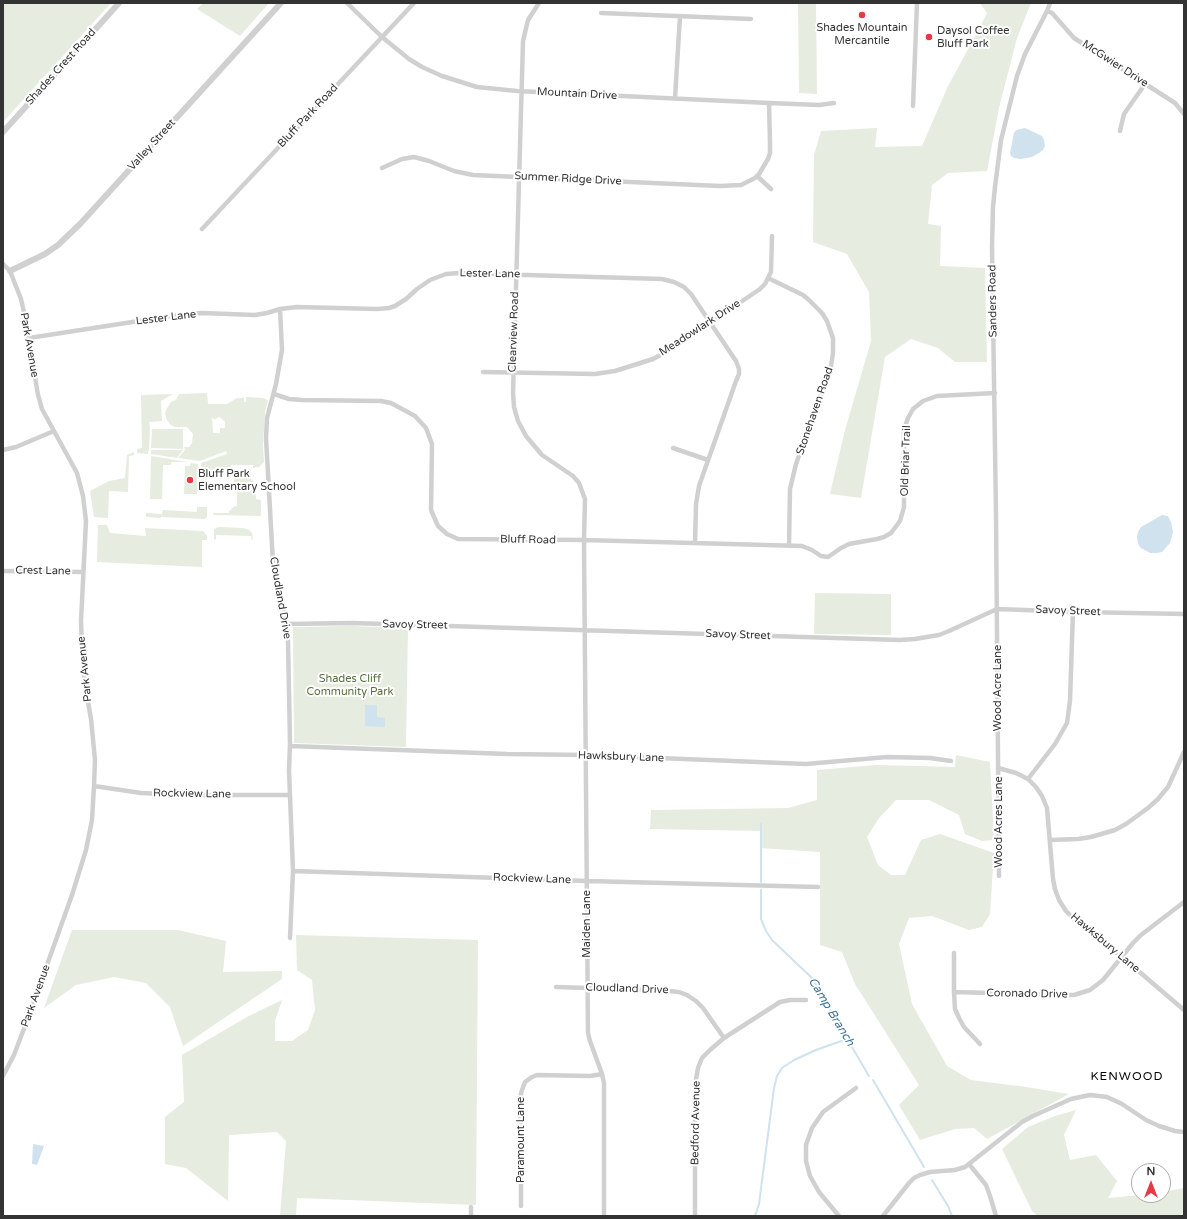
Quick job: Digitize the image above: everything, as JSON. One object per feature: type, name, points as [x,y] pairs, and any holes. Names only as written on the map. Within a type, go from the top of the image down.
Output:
[{"type":"street","name":"Shades Crest Road","points":[[3,132],[119,3]]},
{"type":"street","name":"Valley Street","points":[[10,272],[45,254],[58,245],[281,3]]},
{"type":"street","name":"Mountain Drive","points":[[347,3],[382,37],[422,67],[442,76],[477,87],[521,91],[769,103],[819,105],[834,103]]},
{"type":"street","name":"Bluff Park Road","points":[[202,229],[414,3]]},
{"type":"street","name":"Clearview Road","points":[[539,3],[528,20],[524,34],[512,394],[518,421],[526,436],[542,455],[573,476],[585,499],[585,630]]},
{"type":"street","points":[[913,106],[917,3]]},
{"type":"street","name":"Sanders Road","points":[[997,609],[992,246],[993,207],[996,175],[1002,140],[1017,76],[1025,54],[1050,3]]},
{"type":"street","name":"McGwier Drive","points":[[1047,11],[1052,13],[1074,38],[1175,103],[1184,114]]},
{"type":"street","points":[[601,13],[751,19]]},
{"type":"street","points":[[675,98],[680,16]]},
{"type":"street","points":[[1120,131],[1124,114],[1145,84]]},
{"type":"street","points":[[769,103],[770,153],[757,176],[771,189]]},
{"type":"street","name":"Summer Ridge Drive","points":[[382,168],[402,159],[414,157],[462,173],[519,177],[732,186],[741,185],[757,176]]},
{"type":"street","points":[[768,278],[771,272],[772,236]]},
{"type":"street","name":"Park Avenue","points":[[3,264],[10,272],[20,299],[42,409],[77,473],[82,487],[86,521],[80,621],[82,660],[93,734],[95,760],[92,820],[86,850],[72,895],[28,1018],[10,1064],[3,1076]]},
{"type":"street","name":"Lester Lane","points":[[29,338],[184,314],[202,313],[255,315],[267,313],[280,308],[297,307],[389,308],[406,299],[430,280],[446,274],[459,273],[662,279],[674,282],[684,287],[691,294],[736,361],[739,369],[739,374],[699,486],[696,504],[695,543]]},
{"type":"street","name":"Meadowlark Drive","points":[[483,372],[595,374],[615,371],[653,359],[670,350],[760,289],[768,278]]},
{"type":"street","name":"Stonehaven Road","points":[[768,278],[803,295],[822,312],[827,321],[833,342],[831,366],[790,489],[789,545]]},
{"type":"street","name":"Cloudland Drive","points":[[280,308],[282,350],[274,394],[267,418],[266,438],[273,563],[276,583],[287,624],[293,871],[290,938]]},
{"type":"street","name":"Old Briar Trail","points":[[877,539],[892,533],[900,521],[904,507],[904,430],[913,409],[923,401],[937,396],[995,393]]},
{"type":"street","name":"Bluff Road","points":[[274,394],[290,399],[302,400],[381,401],[391,403],[415,416],[426,428],[432,444],[431,510],[438,526],[447,534],[458,539],[584,540],[789,545],[802,546],[821,556],[828,557],[849,544],[877,539]]},
{"type":"street","points":[[3,450],[16,447],[54,431]]},
{"type":"street","points":[[673,448],[708,460]]},
{"type":"street","name":"Crest Lane","points":[[3,571],[83,572]]},
{"type":"street","name":"Savoy Street","points":[[287,624],[352,623],[915,640],[949,631],[997,609],[1184,614]]},
{"type":"street","name":"Wood Acre Lane","points":[[997,609],[998,768]]},
{"type":"street","points":[[1028,779],[1055,744],[1066,723],[1070,701],[1073,611]]},
{"type":"street","name":"Maiden Lane","points":[[585,630],[588,1033],[602,1074],[604,1092],[604,1216]]},
{"type":"street","name":"Hawksbury Lane","points":[[290,746],[507,754],[586,755],[806,764],[887,757],[930,758],[951,761]]},
{"type":"street","points":[[1050,840],[1091,837],[1115,830],[1126,824],[1148,808],[1168,787],[1184,752]]},
{"type":"street","name":"Hawksbury Lane","points":[[998,768],[1016,773],[1028,779],[1042,796],[1047,808],[1053,879],[1059,900],[1066,911],[1184,1010]]},
{"type":"street","name":"Wood Acres Lane","points":[[998,768],[999,876]]},
{"type":"street","name":"Rockview Lane","points":[[94,786],[141,793],[187,795],[290,795]]},
{"type":"street","name":"Rockview Lane","points":[[293,871],[818,887]]},
{"type":"street","name":"Coronado Drive","points":[[954,992],[1074,995],[1090,990],[1103,980],[1142,935],[1184,902]]},
{"type":"street","points":[[954,953],[954,992],[956,1009],[959,1018],[970,1034],[980,1044]]},
{"type":"street","name":"Cloudland Drive","points":[[556,987],[588,987],[679,992],[692,998],[703,1008],[724,1038]]},
{"type":"street","name":"Bedford Avenue","points":[[695,1216],[695,1085],[698,1068],[702,1058],[724,1038],[780,1002],[790,1000],[806,1000]]},
{"type":"street","points":[[3,1064],[10,1064]]},
{"type":"street","name":"Paramount Lane","points":[[521,1206],[521,1093],[525,1082],[532,1076],[536,1075],[590,1076],[602,1074]]},
{"type":"street","points":[[831,1216],[837,1214],[819,1192],[810,1176],[806,1161],[806,1145],[812,1128],[823,1112],[856,1088]]},
{"type":"street","points":[[884,1216],[914,1178],[930,1172],[960,1169],[969,1164],[1022,1122],[1052,1107],[1082,1096],[1090,1095],[1107,1097],[1159,1126],[1184,1132]]},
{"type":"street","points":[[969,1164],[986,1185],[996,1216]]},
{"type":"street","points":[[471,1207],[471,1216]]},
{"type":"green space","points":[[3,3],[111,3],[3,122]]},
{"type":"green space","points":[[203,3],[269,3],[240,36],[197,9]]},
{"type":"green space","points":[[798,3],[816,3],[817,94],[799,93]]},
{"type":"green space","points":[[980,3],[1031,3],[1017,38],[999,108],[987,171],[948,173],[932,185],[928,224],[941,226],[940,266],[985,268],[987,362],[955,362],[938,348],[911,339],[885,357],[861,498],[830,494],[845,430],[871,341],[869,292],[847,254],[813,242],[814,155],[821,131],[877,128],[875,147],[922,146],[948,86],[987,13]]},
{"type":"green space","points":[[207,393],[208,404],[227,404],[237,398],[244,398],[244,402],[246,402],[246,397],[264,398],[268,401],[265,412],[263,444],[264,462],[259,467],[253,468],[253,465],[231,465],[231,471],[201,471],[201,463],[227,454],[226,451],[200,461],[178,458],[185,450],[184,447],[189,447],[192,443],[193,434],[187,427],[175,427],[167,420],[165,414],[166,410],[171,402],[176,400],[179,394]],"holes":[[[220,417],[225,422],[225,428],[220,428],[220,433],[213,433],[212,418],[214,418],[213,420]]]},
{"type":"green space","points":[[173,394],[161,401],[162,421],[149,422],[148,454],[137,453],[137,449],[142,448],[141,395]]},
{"type":"green space","points":[[152,429],[183,429],[183,449],[151,448]]},
{"type":"green space","points":[[151,450],[183,450],[177,458],[151,454]]},
{"type":"green space","points":[[134,452],[134,455],[129,456],[128,492],[109,491],[108,518],[94,517],[90,491],[109,481],[125,478],[127,455]]},
{"type":"green space","points":[[151,456],[188,462],[171,462],[171,465],[163,465],[162,499],[150,499]]},
{"type":"green space","points":[[191,463],[198,464],[197,494],[184,494],[185,466],[190,466]]},
{"type":"green space","points":[[234,474],[249,476],[255,484],[256,499],[261,500],[261,516],[213,515],[213,513],[229,513],[229,511],[237,506],[237,487],[234,487]]},
{"type":"green space","points":[[197,507],[207,507],[207,517],[205,519],[146,517],[146,513],[162,514],[163,510],[197,512]]},
{"type":"green space","points":[[98,525],[107,525],[110,533],[146,536],[145,528],[203,531],[207,536],[207,540],[202,540],[202,567],[97,562]]},
{"type":"green space","points":[[219,527],[243,528],[249,530],[252,533],[253,539],[252,540],[251,536],[216,535],[216,539],[214,540],[214,530]]},
{"type":"green space","points":[[815,593],[891,594],[891,635],[814,634]]},
{"type":"green space","name":"Shades Cliff Community Park","points":[[351,626],[408,628],[406,747],[294,743],[293,627]]},
{"type":"green space","points":[[956,755],[990,762],[994,840],[982,841],[965,834],[959,815],[929,800],[896,800],[879,818],[867,837],[878,865],[891,875],[905,875],[921,840],[940,834],[994,853],[990,914],[982,927],[969,930],[932,916],[909,918],[899,944],[912,1004],[947,1066],[971,1080],[1069,1094],[987,1139],[974,1128],[955,1129],[920,1140],[899,1105],[919,1085],[855,984],[842,952],[820,945],[820,852],[760,848],[762,831],[650,829],[651,810],[788,808],[817,800],[817,770],[876,765],[955,767]]},
{"type":"green space","points":[[72,930],[178,930],[226,941],[223,972],[282,971],[282,979],[183,1046],[170,1007],[146,983],[114,977],[76,985],[44,1008]]},
{"type":"green space","points":[[296,935],[478,940],[476,1205],[297,1198],[296,1216],[280,1216],[286,1141],[277,1132],[229,1135],[228,1201],[186,1168],[165,1164],[165,1117],[184,1102],[182,1055],[247,1017],[282,1000],[275,1021],[275,1041],[292,1041],[308,1030],[315,1010],[312,980],[297,970]]},
{"type":"green space","points":[[1076,1110],[1064,1135],[1070,1160],[1096,1155],[1117,1181],[1108,1198],[1131,1196],[1131,1203],[1171,1203],[1171,1190],[1184,1188],[1184,1216],[1038,1216],[1032,1211],[1002,1149],[1028,1127],[1055,1116]]},
{"type":"water","points":[[1025,128],[1042,136],[1045,146],[1043,150],[1032,157],[1021,159],[1014,158],[1010,153],[1014,133],[1016,130]]},
{"type":"water","points":[[1162,515],[1168,516],[1171,522],[1173,532],[1170,543],[1162,552],[1150,553],[1141,548],[1138,544],[1138,532],[1141,527]]},
{"type":"water","points":[[365,705],[377,705],[377,717],[385,718],[385,727],[365,726]]},
{"type":"water","points":[[33,1144],[44,1146],[37,1165],[32,1164]]},
{"type":"waterway","name":"Camp Branch","points":[[761,824],[761,882]]},
{"type":"waterway","name":"Camp Branch","points":[[761,890],[761,919],[766,931],[772,940],[813,979],[869,1076]]},
{"type":"waterway","points":[[755,1216],[759,1204],[774,1088],[777,1076],[782,1068],[794,1060],[847,1039]]},
{"type":"waterway","name":"Camp Branch","points":[[873,1080],[924,1167]]},
{"type":"waterway","name":"Camp Branch","points":[[932,1180],[948,1206],[952,1216]]},
{"type":"place","name":"Shades Mountain Mercantile","points":[[862,15]]},
{"type":"place","name":"Daysol Coffee Bluff Park","points":[[929,37]]},
{"type":"place","name":"Bluff Park Elementary School","points":[[190,480]]},
{"type":"district","name":"KENWOOD","points":[[1127,1077]]}]
